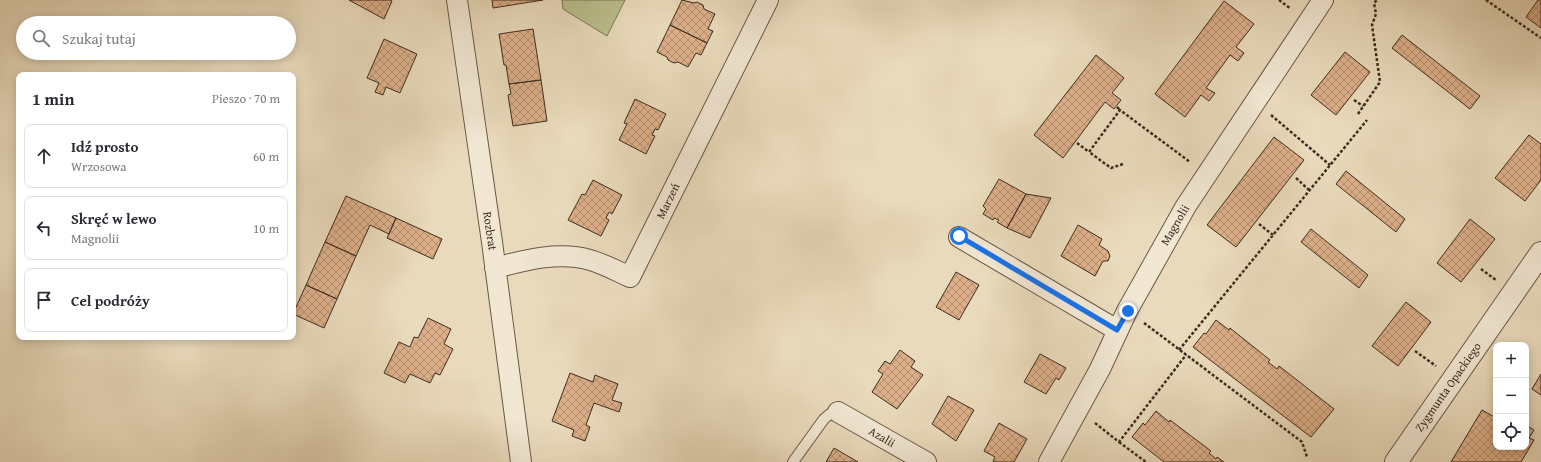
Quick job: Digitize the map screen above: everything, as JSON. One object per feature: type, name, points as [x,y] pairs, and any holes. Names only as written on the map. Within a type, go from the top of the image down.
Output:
[{"type":"street","name":"Rozbrat","points":[[457,0],[521,462]]},
{"type":"street","name":"Marzeń","points":[[495,268],[544,258],[574,257],[602,264],[630,277],[768,0]]},
{"type":"street","name":"Magnolii","points":[[1049,462],[1100,369],[1117,330],[1169,235],[1206,174],[1323,0]]},
{"type":"street","points":[[959,236],[1117,330]]},
{"type":"street","name":"Zygmunta Opackiego","points":[[1396,462],[1541,253]]},
{"type":"street","name":"Azalii","points":[[838,412],[926,462]]},
{"type":"lane","points":[[793,462],[824,419],[830,414],[838,412]]},
{"type":"path","points":[[1358,114],[1380,82],[1372,25],[1376,14],[1374,3],[1377,0]]},
{"type":"path","points":[[1486,0],[1541,38]]},
{"type":"path","points":[[1354,100],[1363,106]]},
{"type":"path","points":[[1255,101],[1330,165]]},
{"type":"path","points":[[1117,107],[1206,174]]},
{"type":"path","points":[[1089,152],[1120,110]]},
{"type":"path","points":[[1179,350],[1367,120]]},
{"type":"path","points":[[1077,143],[1111,168],[1123,164]]},
{"type":"path","points":[[1296,178],[1310,190]]},
{"type":"path","points":[[1259,224],[1273,236]]},
{"type":"path","points":[[1481,269],[1498,282]]},
{"type":"path","points":[[1128,311],[1302,442],[1307,457]]},
{"type":"path","points":[[1415,351],[1438,368]]},
{"type":"path","points":[[1119,442],[1186,355]]},
{"type":"path","points":[[1078,410],[1146,462]]},
{"type":"green space","points":[[562,0],[625,0],[607,36],[563,9]]},
{"type":"building","points":[[349,0],[390,0],[392,1],[384,19]]},
{"type":"building","points":[[492,0],[543,0],[493,8]]},
{"type":"building","points":[[682,0],[694,3],[697,2],[703,5],[704,9],[715,14],[708,29],[713,31],[707,43],[670,25]]},
{"type":"building","points":[[1538,0],[1541,0],[1541,28],[1526,17]]},
{"type":"building","points":[[1224,1],[1254,24],[1236,47],[1244,53],[1238,61],[1230,55],[1206,88],[1215,93],[1209,101],[1201,95],[1185,117],[1155,94]]},
{"type":"building","points":[[670,25],[707,43],[701,55],[696,53],[688,67],[678,62],[674,63],[668,60],[667,57],[657,52]]},
{"type":"building","points":[[533,29],[541,80],[509,84],[499,34]]},
{"type":"building","points":[[1402,35],[1480,96],[1470,109],[1392,48]]},
{"type":"building","points":[[384,39],[417,54],[400,93],[386,87],[383,95],[375,92],[379,83],[367,78]]},
{"type":"building","points":[[1345,52],[1370,72],[1336,115],[1311,95]]},
{"type":"building","points":[[1096,55],[1124,78],[1112,93],[1121,100],[1114,109],[1105,102],[1063,158],[1034,135]]},
{"type":"building","points":[[541,80],[547,121],[513,126],[508,95],[511,94],[509,84]]},
{"type":"building","points":[[635,99],[666,114],[658,130],[655,129],[652,135],[655,136],[646,154],[619,140],[627,124],[624,123]]},
{"type":"building","points":[[1529,135],[1541,144],[1541,180],[1525,201],[1495,178]]},
{"type":"building","points":[[1274,137],[1304,160],[1236,247],[1207,225]]},
{"type":"building","points":[[1346,171],[1405,219],[1396,232],[1336,184]]},
{"type":"building","points":[[999,179],[1026,194],[1007,228],[997,222],[999,220],[994,218],[993,220],[983,214],[986,209],[983,206]]},
{"type":"building","points":[[593,180],[622,195],[612,214],[609,212],[606,218],[609,220],[601,236],[568,220],[582,194],[585,195]]},
{"type":"building","points":[[1026,194],[1051,198],[1030,238],[1007,228]]},
{"type":"building","points":[[346,196],[396,218],[389,234],[370,225],[356,256],[325,242]]},
{"type":"building","points":[[396,218],[442,239],[433,259],[387,238]]},
{"type":"building","points":[[1470,219],[1495,239],[1461,282],[1437,263]]},
{"type":"building","points":[[1078,225],[1102,239],[1099,245],[1108,251],[1110,256],[1108,261],[1103,261],[1095,276],[1061,256]]},
{"type":"building","points":[[1311,229],[1368,275],[1359,288],[1301,242]]},
{"type":"building","points":[[325,242],[356,256],[337,299],[306,285]]},
{"type":"building","points":[[956,272],[979,285],[959,320],[936,307]]},
{"type":"building","points":[[306,285],[337,299],[324,328],[296,315],[296,307]]},
{"type":"building","points":[[1406,302],[1431,322],[1398,366],[1372,346]]},
{"type":"building","points":[[428,318],[451,329],[444,344],[453,349],[440,375],[435,373],[430,383],[410,374],[405,383],[384,373],[399,342],[410,347],[414,337],[418,338]]},
{"type":"building","points":[[1216,320],[1229,330],[1230,328],[1270,360],[1268,362],[1277,369],[1279,366],[1334,409],[1311,437],[1193,347],[1204,333],[1206,334]]},
{"type":"building","points":[[900,350],[915,361],[911,367],[923,375],[897,409],[872,392],[883,374],[878,371],[885,361],[890,364]]},
{"type":"building","points":[[1040,354],[1066,368],[1059,380],[1056,378],[1046,394],[1024,382]]},
{"type":"building","points":[[570,373],[593,382],[595,375],[618,384],[612,400],[622,403],[619,412],[594,403],[586,425],[590,427],[585,441],[572,436],[574,430],[552,421]]},
{"type":"building","points":[[1541,374],[1541,395],[1532,389]]},
{"type":"building","points":[[948,396],[974,410],[956,441],[932,424]]},
{"type":"building","points":[[1482,410],[1493,416],[1493,450],[1528,450],[1521,462],[1451,462]]},
{"type":"building","points":[[1156,411],[1169,422],[1170,420],[1211,451],[1209,453],[1216,459],[1217,457],[1224,462],[1164,462],[1132,437],[1143,423],[1145,425]]},
{"type":"building","points":[[999,423],[1027,439],[1014,462],[994,462],[995,457],[984,451]]},
{"type":"building","points":[[1529,427],[1534,430],[1529,438]]},
{"type":"building","points":[[1529,438],[1534,440],[1529,448]]},
{"type":"building","points":[[834,448],[858,462],[826,462]]},
{"type":"route","points":[[959,236],[1117,330],[1128,311]]}]
